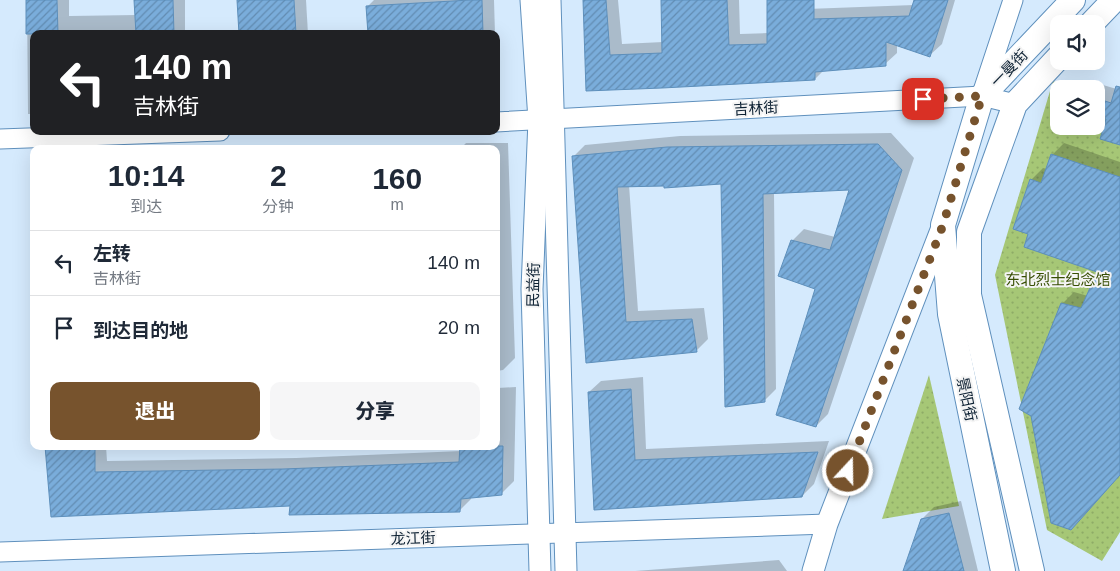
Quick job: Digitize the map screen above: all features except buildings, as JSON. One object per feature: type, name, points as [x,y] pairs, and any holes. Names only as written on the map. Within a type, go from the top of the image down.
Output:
[{"type":"main road","name":"民益街","points":[[531,0],[546,119],[566,571]]},
{"type":"main road","name":"民益街","points":[[540,571],[532,288],[546,119],[550,0]]},
{"type":"main road","name":"一曼街","points":[[813,571],[827,524],[943,225],[982,96],[1073,0]]},
{"type":"main road","points":[[1100,15],[1114,0]]},
{"type":"main road","name":"一曼街","points":[[970,295],[969,232],[1015,104],[1050,67]]},
{"type":"main road","name":"景阳街","points":[[943,225],[950,314],[1003,571]]},
{"type":"main road","name":"景阳街","points":[[970,295],[1032,571]]},
{"type":"street","points":[[982,96],[1013,0]]},
{"type":"street","name":"吉林街","points":[[500,122],[982,96],[1015,104]]},
{"type":"street","points":[[0,139],[110,135]]},
{"type":"street","name":"龙江街","points":[[0,552],[827,524]]},
{"type":"green space","name":"东北烈士纪念馆","points":[[1050,91],[1050,135],[1105,135],[1105,108],[1120,115],[1120,532],[1102,561],[1047,530],[995,275]]},
{"type":"green space","points":[[929,375],[959,506],[882,519]]},
{"type":"route","points":[[848,471],[943,225],[982,96],[923,99]]}]
